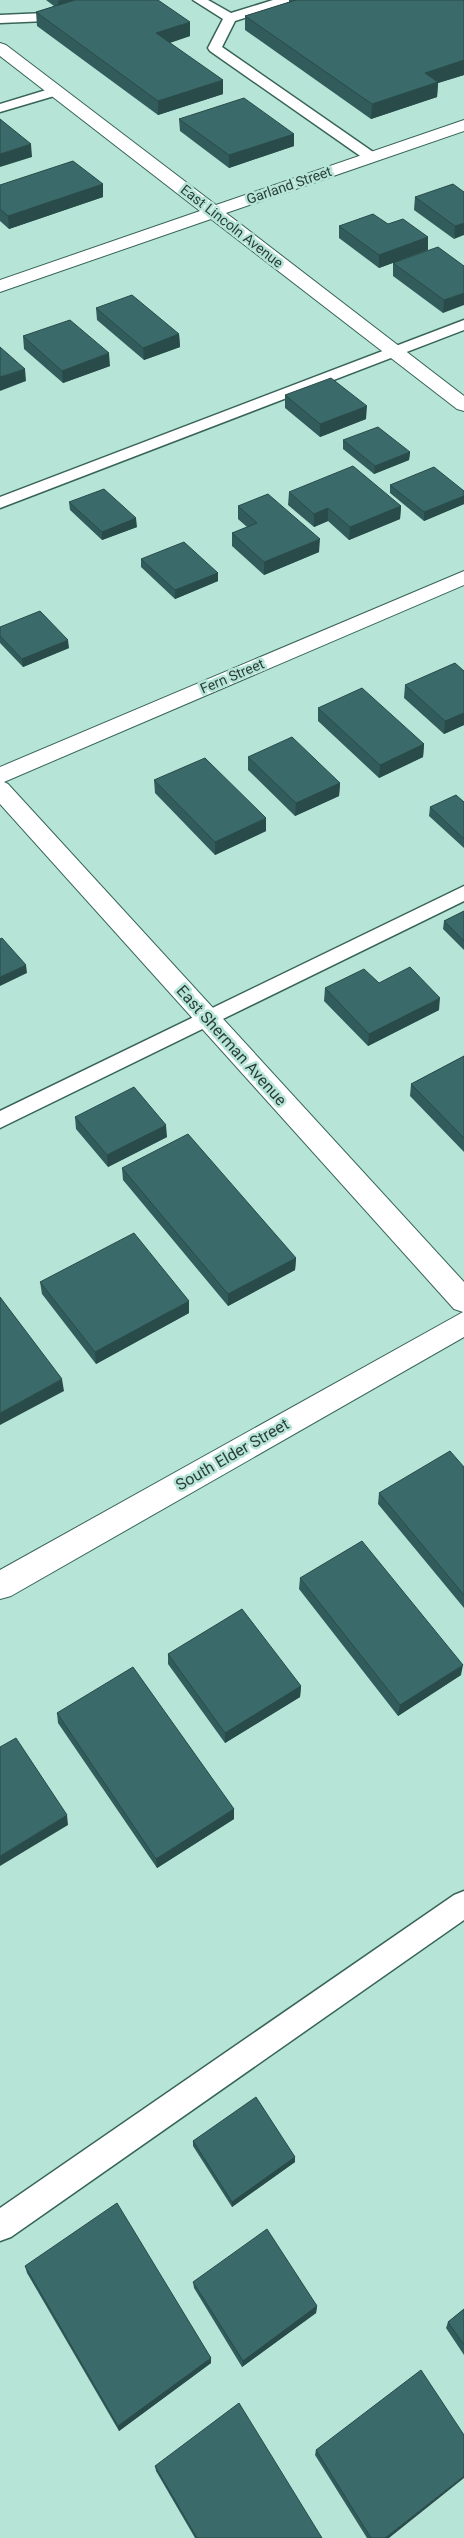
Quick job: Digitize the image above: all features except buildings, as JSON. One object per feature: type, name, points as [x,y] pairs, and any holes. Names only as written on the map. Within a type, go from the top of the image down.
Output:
[{"type":"street","name":"East Lincoln Avenue","points":[[0,48],[464,405]]},
{"type":"street","name":"Garland Street","points":[[0,286],[464,125]]},
{"type":"street","name":"Fern Street","points":[[0,776],[464,577]]},
{"type":"street","name":"East Sherman Avenue","points":[[0,789],[464,1301]]},
{"type":"street","name":"South Elder Street","points":[[0,1586],[464,1323]]},
{"type":"lane","points":[[0,19],[47,17],[102,0]]},
{"type":"lane","points":[[199,0],[230,18]]},
{"type":"lane","points":[[286,0],[230,18],[215,48],[371,156]]},
{"type":"lane","points":[[0,108],[56,91]]},
{"type":"lane","points":[[0,503],[464,325]]},
{"type":"lane","points":[[0,1120],[464,893]]},
{"type":"lane","points":[[0,2226],[464,1904]]}]
